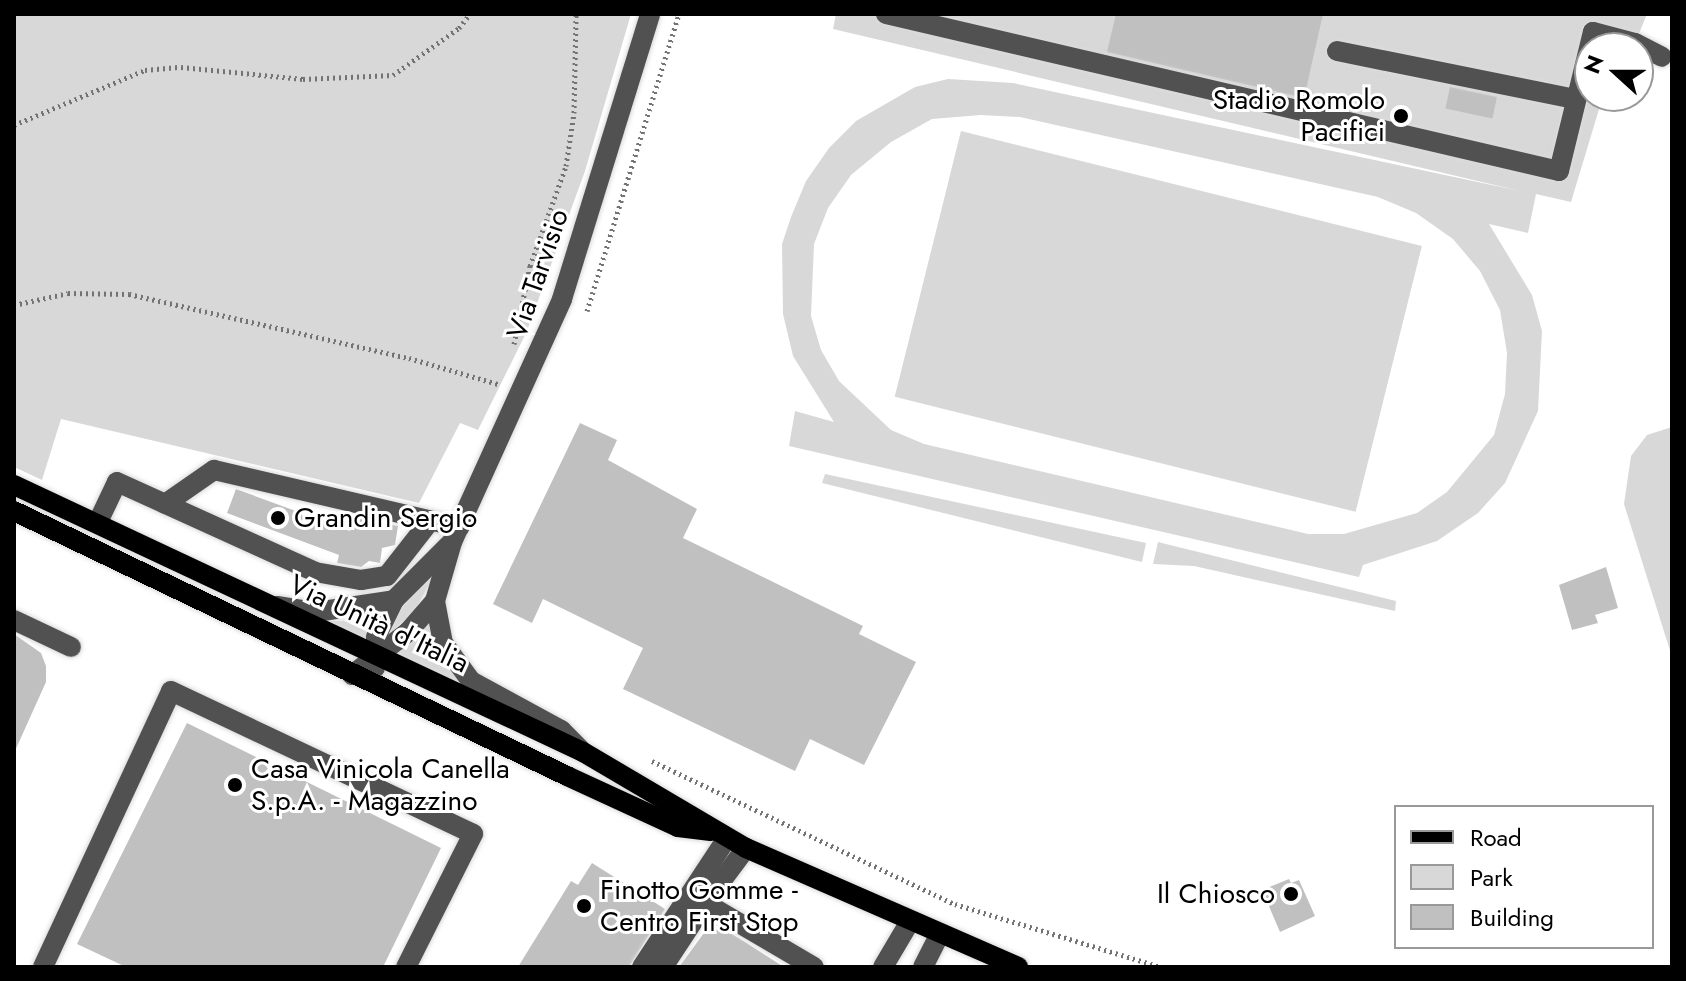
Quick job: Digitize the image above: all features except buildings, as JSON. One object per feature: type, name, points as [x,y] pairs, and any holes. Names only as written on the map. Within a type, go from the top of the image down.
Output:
[{"type":"main road","name":"Via Unità d'Italia","points":[[14,485],[583,752],[687,809],[719,834],[746,848],[909,923],[1018,967]]},
{"type":"main road","name":"Via Unità d'Italia","points":[[14,511],[375,686],[678,827],[719,834]]},
{"type":"street","name":"Via Tarvisio","points":[[583,752],[561,730],[471,681],[443,643],[435,601],[456,535],[562,299],[650,14]]},
{"type":"street","points":[[886,14],[1559,171],[1574,99],[1337,51]]},
{"type":"street","points":[[1654,53],[1662,57]]},
{"type":"street","points":[[165,504],[214,470],[430,521],[456,535]]},
{"type":"street","points":[[98,522],[117,482],[315,572],[361,580],[387,576],[430,521]]},
{"type":"street","name":"Via Tarvisio","points":[[375,686],[376,637],[394,600],[456,535]]},
{"type":"street","points":[[272,605],[316,612],[394,600]]},
{"type":"street","name":"Via Tarvisio","points":[[352,675],[377,656],[435,601]]},
{"type":"street","points":[[14,620],[71,647]]},
{"type":"street","points":[[43,967],[171,691],[473,834],[406,967]]},
{"type":"street","points":[[642,967],[719,834]]},
{"type":"street","points":[[663,967],[746,848]]},
{"type":"street","points":[[705,903],[814,967]]},
{"type":"street","points":[[883,967],[909,923]]},
{"type":"street","points":[[923,967],[939,936]]},
{"type":"path","points":[[14,125],[145,70],[181,67],[303,79],[393,75],[459,28],[470,14]]},
{"type":"path","points":[[518,354],[513,329],[566,166],[574,113],[576,14]]},
{"type":"path","points":[[14,305],[68,293],[129,294],[409,358],[479,380],[503,385],[507,376]]},
{"type":"path","points":[[637,753],[955,904],[1161,967]]},
{"type":"green space","points":[[14,14],[631,14],[585,171],[527,331],[478,430],[460,423],[419,503],[61,419],[42,480],[14,467]]},
{"type":"green space","points":[[836,14],[1647,14],[1640,32],[1574,32],[1574,112],[1598,112],[1571,202],[1536,194],[1528,233],[1489,224],[1532,295],[1542,331],[1538,411],[1505,483],[1478,513],[1437,541],[1363,565],[1359,577],[789,446],[795,411],[834,422],[793,356],[783,314],[782,244],[791,217],[806,181],[829,148],[856,121],[915,87],[948,79],[1013,83],[1520,191],[833,29]],"holes":[[[981,115],[1020,117],[1378,197],[1416,213],[1453,239],[1480,271],[1500,310],[1507,353],[1505,394],[1494,435],[1447,492],[1417,513],[1344,534],[1308,534],[924,444],[891,430],[839,381],[821,350],[811,316],[814,244],[828,208],[851,175],[891,142],[932,119]]]},
{"type":"green space","points":[[961,131],[1422,246],[1356,512],[895,397]]},
{"type":"green space","points":[[1672,427],[1672,657],[1624,504],[1631,456],[1647,435]]},
{"type":"green space","points":[[825,474],[1146,543],[1142,562],[822,483]]},
{"type":"green space","points":[[1158,542],[1396,601],[1395,611],[1194,566],[1153,564]]},
{"type":"green space","points":[[439,566],[414,612],[386,636],[396,614]]},
{"type":"green space","points":[[378,611],[366,640],[325,621],[342,621]]},
{"type":"green space","points":[[429,622],[444,660],[461,686],[396,654]]},
{"type":"place","name":"Stadio Romolo Pacifici","points":[[1401,116]]},
{"type":"place","name":"Grandin Sergio","points":[[278,518]]},
{"type":"place","name":"Casa Vinicola Canella S.p.A. - Magazzino","points":[[235,785]]},
{"type":"place","name":"Il Chiosco","points":[[1291,894]]},
{"type":"place","name":"Finotto Gomme - Centro First Stop","points":[[584,906]]}]
